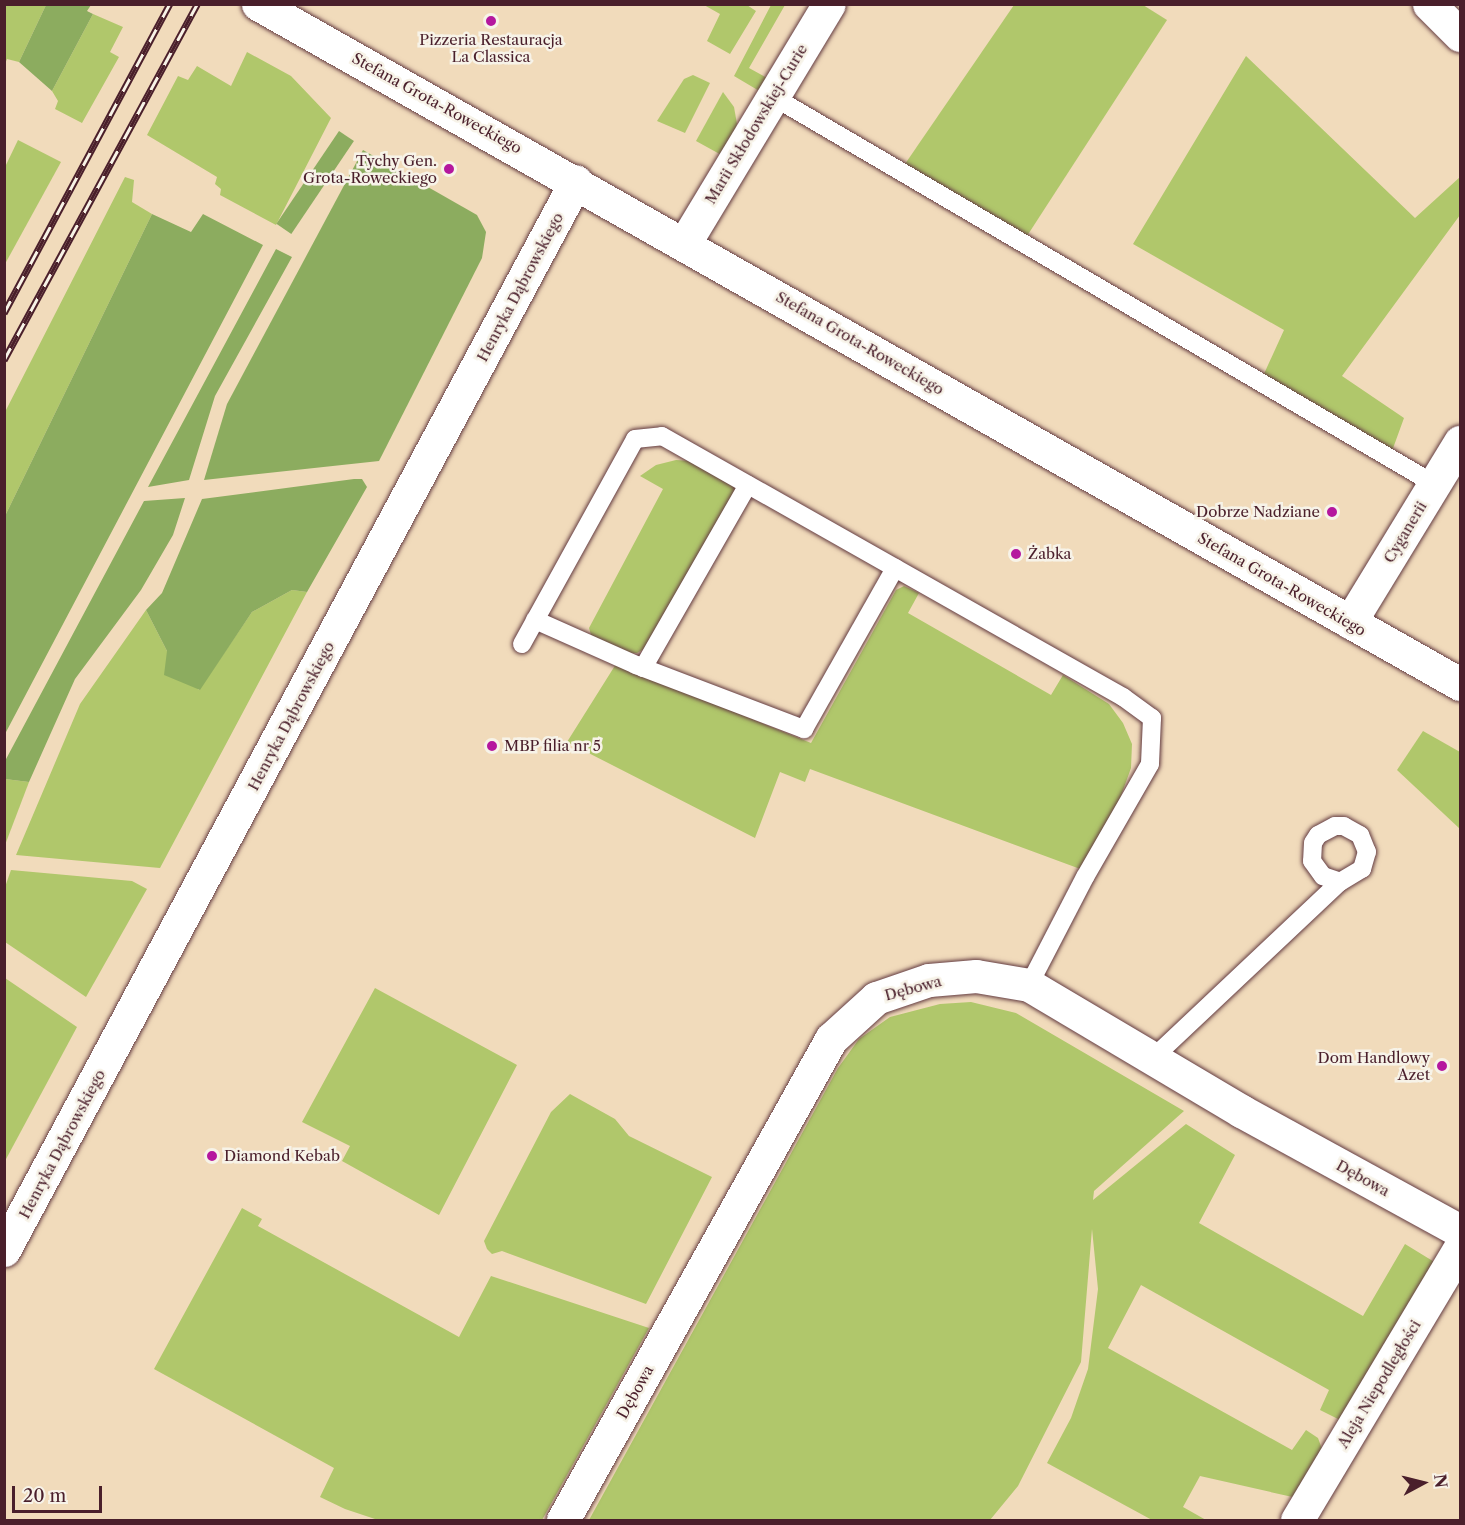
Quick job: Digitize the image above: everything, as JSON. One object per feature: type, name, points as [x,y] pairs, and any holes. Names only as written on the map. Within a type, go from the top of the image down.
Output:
[{"type":"street","name":"Stefana Grota-Roweckiego","points":[[258,4],[576,181],[1461,684]]},
{"type":"street","name":"Marii Skłodowskiej-Curie","points":[[684,244],[829,4]]},
{"type":"street","points":[[1429,4],[1461,35]]},
{"type":"street","name":"Henryka Dąbrowskiego","points":[[4,1250],[576,181]]},
{"type":"street","name":"Cyganerii","points":[[1350,622],[1461,442]]},
{"type":"street","name":"Dębowa","points":[[563,1521],[831,1039],[876,998],[929,980],[976,976],[1029,985],[1153,1058],[1461,1231]]},
{"type":"street","name":"Aleja Niepodległości","points":[[1297,1521],[1461,1248]]},
{"type":"lane","points":[[772,96],[1434,484]]},
{"type":"lane","points":[[522,644],[635,440],[662,436],[1123,697],[1152,718],[1150,764],[1085,877],[1029,985]]},
{"type":"lane","points":[[643,668],[748,485]]},
{"type":"lane","points":[[536,620],[643,668],[804,729],[895,568]]},
{"type":"lane","points":[[1153,1058],[1340,882]]},
{"type":"green space","points":[[5,5],[46,5],[19,62],[7,59],[5,64]]},
{"type":"green space","points":[[46,5],[91,5],[87,11],[93,14],[52,91],[19,62]]},
{"type":"green space","points":[[704,5],[747,5],[756,11],[730,54],[707,41],[720,14]]},
{"type":"green space","points":[[771,5],[785,5],[749,68],[769,79],[761,92],[734,76]]},
{"type":"green space","points":[[1014,5],[1143,5],[1167,20],[1027,236],[905,164]]},
{"type":"green space","points":[[93,14],[123,27],[110,52],[119,57],[82,123],[55,109],[58,101],[52,91]]},
{"type":"green space","points":[[247,52],[291,76],[331,118],[276,225],[220,195],[221,189],[215,184],[217,177],[147,135],[178,76],[188,80],[197,66],[231,86]]},
{"type":"green space","points":[[1246,56],[1415,218],[1460,177],[1460,215],[1342,376],[1404,418],[1392,451],[1263,376],[1284,330],[1133,244]]},
{"type":"green space","points":[[693,75],[710,83],[685,133],[657,121],[684,79]]},
{"type":"green space","points":[[723,92],[734,107],[737,124],[725,157],[696,141]]},
{"type":"green space","points":[[339,131],[354,141],[291,234],[276,224]]},
{"type":"green space","points":[[18,140],[61,162],[5,264],[5,167]]},
{"type":"green space","points":[[363,150],[477,215],[486,232],[482,258],[379,461],[204,480],[227,404]]},
{"type":"green space","points":[[125,177],[134,180],[132,202],[152,214],[5,516],[5,412]]},
{"type":"green space","points":[[152,214],[191,232],[203,214],[263,245],[5,734],[5,516]]},
{"type":"green space","points":[[276,249],[292,257],[215,396],[189,480],[148,487]]},
{"type":"green space","points":[[676,460],[690,461],[739,486],[646,648],[637,653],[627,653],[592,638],[589,628],[663,489],[640,476],[656,465]]},
{"type":"green space","points":[[362,479],[367,487],[307,592],[292,590],[252,612],[200,690],[164,675],[167,651],[146,610],[162,593],[202,499]]},
{"type":"green space","points":[[185,498],[173,535],[141,590],[75,679],[29,782],[5,779],[5,761],[144,501]]},
{"type":"green space","points":[[904,586],[919,593],[908,613],[1051,695],[1063,675],[1109,704],[1123,723],[1132,744],[1131,768],[1118,804],[1083,870],[810,769],[805,782],[780,772],[755,838],[567,742],[616,664],[811,743],[896,590]]},
{"type":"green space","points":[[292,590],[307,592],[160,868],[16,855],[80,704],[146,610],[167,651],[199,690],[252,612]]},
{"type":"green space","points":[[1423,731],[1460,752],[1460,829],[1397,770]]},
{"type":"green space","points":[[5,779],[29,782],[5,845]]},
{"type":"green space","points":[[11,870],[132,881],[147,889],[86,997],[5,942],[5,887]]},
{"type":"green space","points":[[5,978],[77,1027],[5,1161]]},
{"type":"green space","points":[[375,988],[517,1065],[439,1215],[342,1161],[350,1146],[302,1122]]},
{"type":"green space","points":[[971,1002],[1016,1013],[1184,1111],[1094,1191],[1093,1200],[1186,1124],[1235,1155],[1199,1223],[1363,1316],[1405,1244],[1436,1263],[1340,1420],[1320,1410],[1329,1390],[1141,1285],[1108,1348],[1292,1450],[1306,1430],[1318,1438],[1322,1449],[1297,1498],[1200,1476],[1183,1507],[1206,1520],[1152,1520],[1047,1463],[1071,1418],[1088,1369],[1098,1289],[1092,1229],[1081,1362],[1018,1486],[990,1520],[589,1520],[838,1068],[859,1039],[890,1017],[940,1004]]},
{"type":"green space","points":[[570,1094],[615,1119],[629,1136],[712,1177],[646,1304],[502,1251],[492,1254],[484,1241],[551,1112]]},
{"type":"green space","points":[[242,1208],[262,1219],[258,1226],[459,1337],[491,1276],[649,1328],[542,1520],[378,1520],[345,1509],[320,1497],[334,1468],[154,1369]]},
{"type":"railway","points":[[4,313],[170,4]]},
{"type":"railway","points":[[4,360],[197,4]]},
{"type":"place","name":"Pizzeria Restauracja La Classica","points":[[491,21]]},
{"type":"place","name":"Tychy Gen. Grota-Roweckiego","points":[[449,169]]},
{"type":"place","name":"Dobrze Nadziane","points":[[1332,512]]},
{"type":"place","name":"Żabka","points":[[1016,554]]},
{"type":"place","name":"MBP filia nr 5","points":[[492,746]]},
{"type":"place","name":"Dom Handlowy Azet","points":[[1442,1066]]},
{"type":"place","name":"Diamond Kebab","points":[[212,1156]]}]
